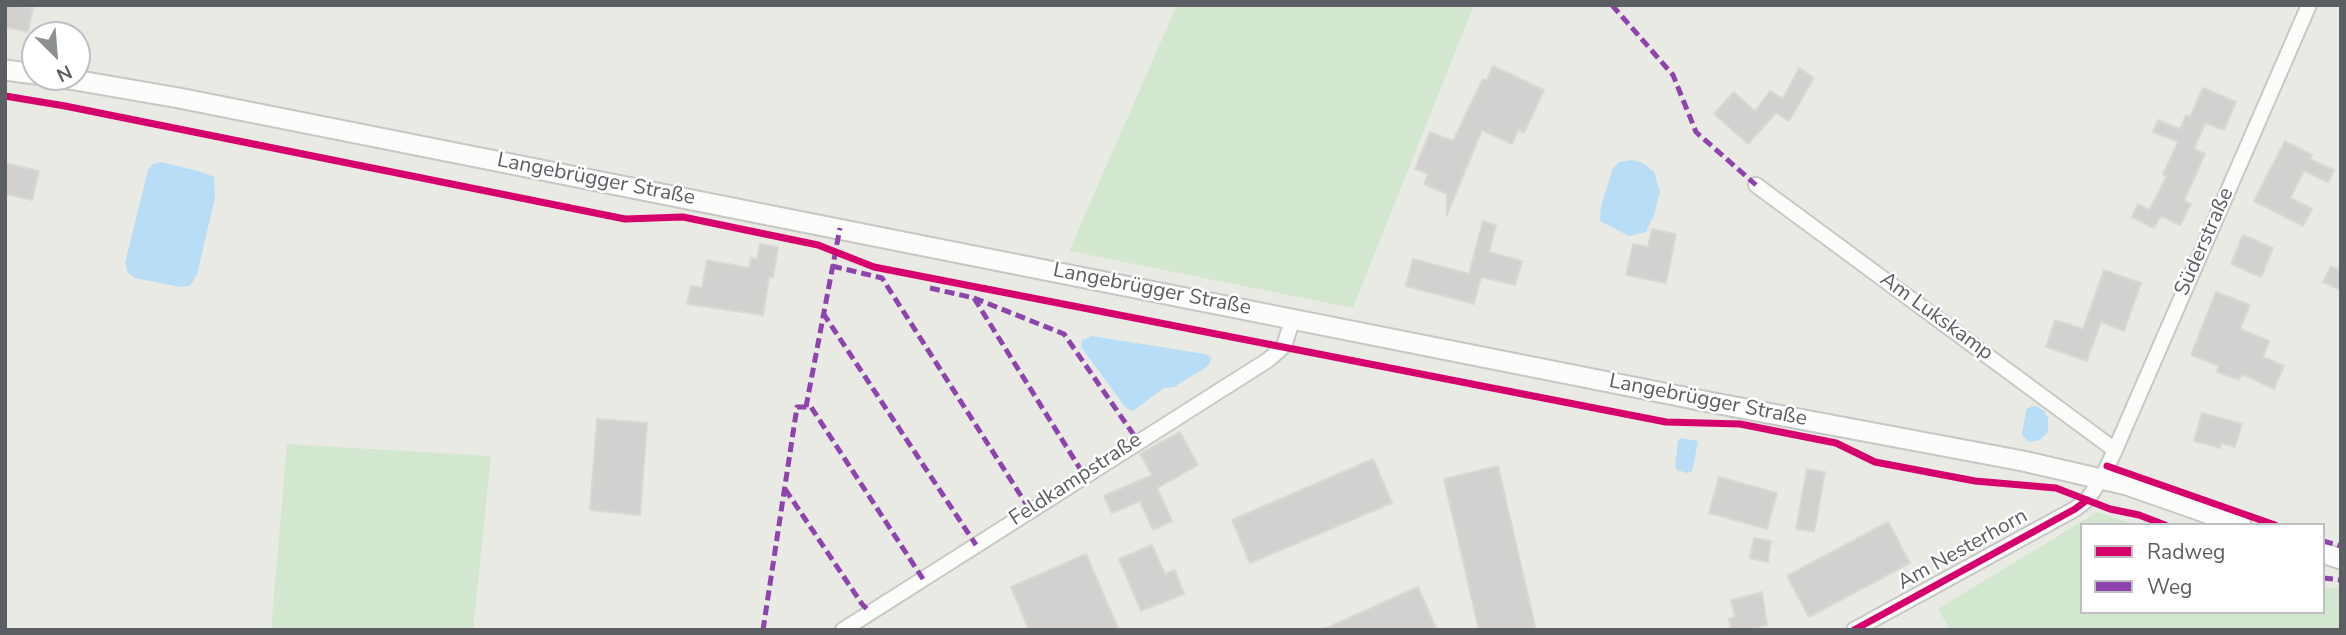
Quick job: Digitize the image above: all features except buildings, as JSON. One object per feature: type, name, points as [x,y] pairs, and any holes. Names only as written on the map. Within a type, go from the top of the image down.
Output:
[{"type":"street","name":"Süderstraße","points":[[2102,478],[2309,5]]},
{"type":"street","name":"Langebrügger Straße","points":[[91,83],[179,98],[1709,402],[2023,461],[2102,478],[2235,523]]},
{"type":"street","name":"Am Lukskamp","points":[[1756,185],[2115,450]]},
{"type":"street","name":"Feldkampstraße","points":[[844,630],[1268,360],[1284,345],[1293,318]]},
{"type":"street","name":"Am Nesterhorn","points":[[1854,630],[2075,509],[2087,500],[2102,478]]},
{"type":"green space","points":[[1177,5],[1474,5],[1353,308],[1069,251]]},
{"type":"green space","points":[[287,444],[491,456],[473,630],[271,630]]},
{"type":"green space","points":[[2097,512],[2131,523],[2080,523],[2080,614],[2325,614],[2325,588],[2341,587],[2341,630],[1950,630],[1938,609]]},
{"type":"water","points":[[1632,160],[1643,163],[1654,172],[1660,191],[1646,232],[1629,236],[1600,221],[1601,206],[1613,168],[1619,162]]},
{"type":"water","points":[[161,162],[214,177],[215,197],[197,275],[190,286],[180,287],[135,278],[128,273],[125,263],[148,170],[153,164]]},
{"type":"water","points":[[1092,336],[1205,354],[1212,358],[1208,366],[1174,387],[1164,388],[1133,411],[1126,408],[1081,347],[1082,340]]},
{"type":"water","points":[[2031,406],[2044,411],[2048,418],[2048,432],[2040,440],[2029,442],[2022,435],[2026,410]]},
{"type":"water","points":[[1681,438],[1698,441],[1692,472],[1677,470],[1675,466],[1678,441]]},
{"type":"marked path","points":[[1612,5],[1673,75],[1696,132],[1756,185]]},
{"type":"marked path","points":[[806,407],[840,228]]},
{"type":"marked path","points":[[832,266],[882,278],[1030,510]]},
{"type":"marked path","points":[[930,288],[974,298],[1064,334],[1138,441]]},
{"type":"marked path","points":[[974,298],[1084,475]]},
{"type":"marked path","points":[[823,313],[976,545]]},
{"type":"marked path","points":[[763,630],[797,407],[811,407],[923,579]]},
{"type":"marked path","points":[[785,489],[870,612]]},
{"type":"marked path","points":[[2325,542],[2341,546]]},
{"type":"marked path","points":[[2325,578],[2341,580]]},
{"type":"cycle path","points":[[5,96],[625,219],[683,217],[818,245],[874,267],[1666,422],[1740,424],[1836,443],[1875,462],[1975,481],[2056,488],[2110,509],[2160,523]]},
{"type":"cycle path","points":[[2107,466],[2269,523]]},
{"type":"cycle path","points":[[1854,630],[2087,500]]}]
